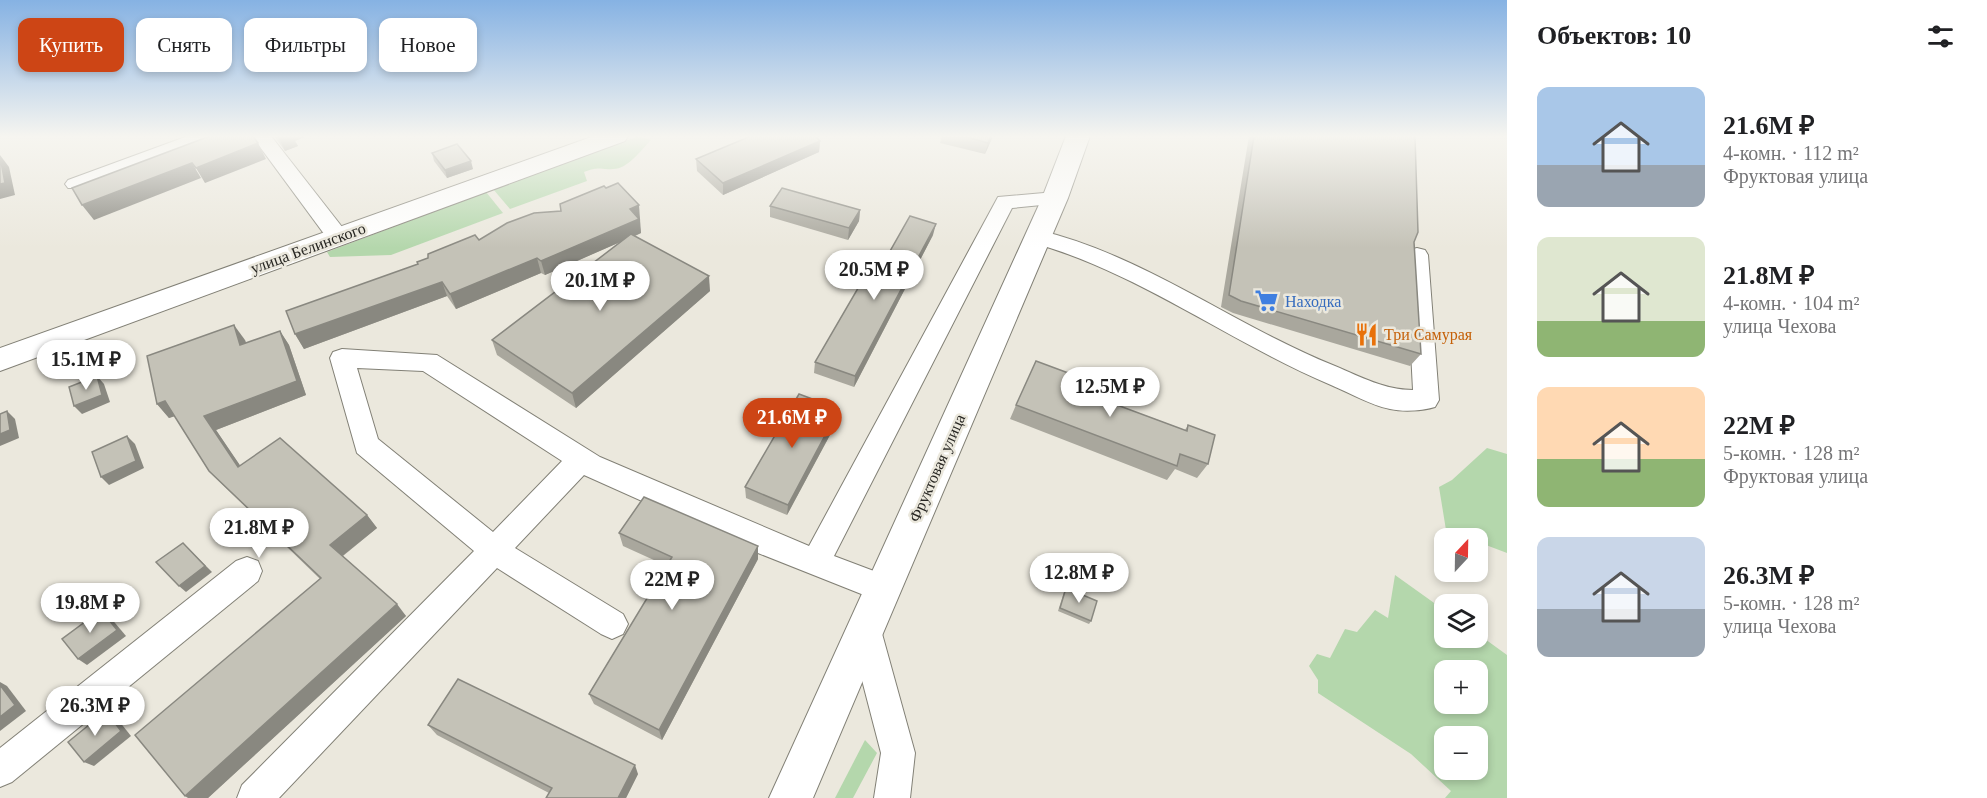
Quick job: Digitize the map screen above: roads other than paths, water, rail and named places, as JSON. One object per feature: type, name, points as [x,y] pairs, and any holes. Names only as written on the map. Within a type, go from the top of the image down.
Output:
[{"type":"main road","name":"улица Белинского","points":[[0,360],[514,173]]},
{"type":"main road","name":"Фруктовая улица","points":[[791,798],[1064,173]]},
{"type":"street","points":[[75,184],[105,173]]},
{"type":"street","points":[[289,173],[338,237]]},
{"type":"street","points":[[816,562],[1005,202],[1055,198]]},
{"type":"street","points":[[1038,237],[1059,242],[1129,272],[1295,360],[1392,400],[1426,400],[1417,255]]},
{"type":"street","points":[[612,624],[494,550],[366,445],[342,358],[428,362],[582,459],[768,544],[884,589]]},
{"type":"street","points":[[255,798],[582,459]]},
{"type":"street","points":[[0,770],[247,570]]},
{"type":"street","points":[[865,630],[898,753],[892,798]]},
{"type":"place","name":"Находка","points":[[1267,301]]},
{"type":"place","name":"Три Самурая","points":[[1366,334]]}]
